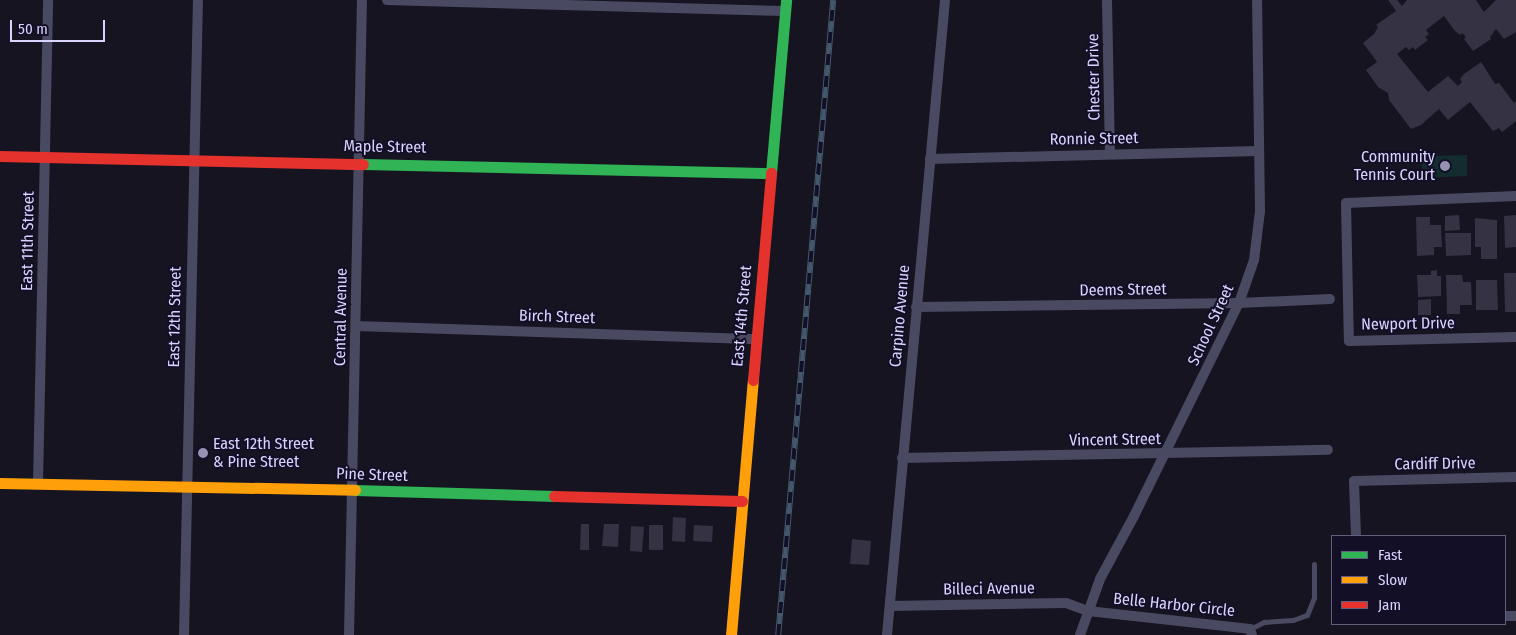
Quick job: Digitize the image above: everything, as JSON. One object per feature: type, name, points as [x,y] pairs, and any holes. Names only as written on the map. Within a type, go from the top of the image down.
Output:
[{"type":"street","name":"East 11th Street","points":[[38,483],[48,0]]},
{"type":"street","name":"East 12th Street","points":[[184,635],[198,0]]},
{"type":"street","name":"Central Avenue","points":[[349,635],[362,0]]},
{"type":"street","points":[[387,0],[785,6]]},
{"type":"street","name":"Carpino Avenue","points":[[887,635],[945,0]]},
{"type":"street","name":"Chester Drive","points":[[1107,0],[1110,154]]},
{"type":"street","name":"School Street","points":[[1080,635],[1100,579],[1165,454],[1239,303],[1254,260],[1260,211],[1257,0]]},
{"type":"street","name":"East 14th Street","points":[[731,635],[785,6]]},
{"type":"street","name":"Ronnie Street","points":[[930,159],[1260,151]]},
{"type":"street","name":"Maple Street","points":[[0,156],[770,173]]},
{"type":"street","name":"Newport Drive","points":[[1516,196],[1346,202],[1349,341],[1516,337]]},
{"type":"street","name":"Deems Street","points":[[916,308],[1239,303],[1330,298]]},
{"type":"street","name":"Birch Street","points":[[356,326],[756,339]]},
{"type":"street","name":"Vincent Street","points":[[902,458],[1328,450]]},
{"type":"street","name":"Cardiff Drive","points":[[1356,535],[1354,481],[1516,478]]},
{"type":"street","name":"Pine Street","points":[[0,483],[186,485],[742,501]]},
{"type":"street","name":"Billeci Avenue","points":[[890,606],[1066,602],[1088,611]]},
{"type":"street","name":"Belle Harbor Circle","points":[[1088,611],[1173,621],[1213,623],[1251,632]]},
{"type":"lane","points":[[1251,632],[1264,622],[1293,620],[1307,615],[1314,598],[1314,564]]},
{"type":"green space","name":"Community Tennis Court","points":[[1467,155],[1467,176],[1422,178],[1422,156]]},
{"type":"building","points":[[1388,0],[1397,0],[1402,6],[1407,0],[1476,0],[1484,12],[1496,0],[1516,0],[1516,32],[1504,39],[1496,29],[1490,37],[1491,39],[1473,51],[1464,39],[1466,37],[1462,33],[1460,35],[1455,31],[1444,16],[1426,30],[1429,34],[1425,37],[1428,40],[1415,50],[1413,47],[1409,50],[1406,47],[1397,54],[1428,92],[1448,76],[1458,86],[1462,82],[1460,79],[1464,74],[1481,62],[1495,84],[1499,83],[1514,103],[1516,101],[1516,121],[1502,132],[1499,128],[1493,131],[1470,102],[1448,120],[1439,109],[1421,125],[1411,129],[1389,100],[1388,93],[1378,87],[1366,70],[1377,62],[1363,43],[1374,34],[1378,27],[1376,25],[1396,11]]},
{"type":"building","points":[[1459,215],[1460,230],[1445,231],[1445,216]]},
{"type":"building","points":[[1516,215],[1516,247],[1505,248],[1504,216]]},
{"type":"building","points":[[1416,217],[1430,217],[1430,225],[1441,225],[1442,247],[1434,247],[1434,255],[1417,256]]},
{"type":"building","points":[[1475,218],[1497,220],[1497,259],[1481,259],[1481,247],[1475,247]]},
{"type":"building","points":[[1445,233],[1471,233],[1471,255],[1446,256]]},
{"type":"building","points":[[1437,270],[1437,276],[1441,276],[1441,296],[1418,297],[1417,275],[1431,275],[1431,271]]},
{"type":"building","points":[[1504,273],[1516,273],[1516,312],[1505,312]]},
{"type":"building","points":[[1446,275],[1462,275],[1463,282],[1471,282],[1472,305],[1460,305],[1460,314],[1447,314]]},
{"type":"building","points":[[1476,280],[1497,280],[1498,310],[1476,310]]},
{"type":"building","points":[[1431,299],[1431,315],[1418,315],[1418,300]]},
{"type":"building","points":[[673,517],[686,518],[685,542],[672,541]]},
{"type":"building","points":[[581,524],[589,524],[589,550],[580,550]]},
{"type":"building","points":[[604,524],[619,524],[618,547],[602,546]]},
{"type":"building","points":[[649,525],[663,525],[663,550],[649,550]]},
{"type":"building","points":[[694,525],[713,526],[712,542],[693,541]]},
{"type":"building","points":[[631,526],[644,527],[642,552],[630,551]]},
{"type":"building","points":[[852,539],[871,541],[869,565],[850,564]]},
{"type":"railway","points":[[778,635],[833,0]]},
{"type":"traffic: fast","points":[[771,173],[786,0]]},
{"type":"traffic: fast","points":[[363,164],[770,173]]},
{"type":"traffic: fast","points":[[355,490],[554,496]]},
{"type":"traffic: slow","points":[[731,635],[753,380]]},
{"type":"traffic: slow","points":[[0,483],[355,490]]},
{"type":"traffic: jam","points":[[0,156],[363,164]]},
{"type":"traffic: jam","points":[[753,380],[771,173]]},
{"type":"traffic: jam","points":[[554,496],[742,501]]},
{"type":"place","name":"Community Tennis Court","points":[[1445,166]]},
{"type":"place","name":"East 12th Street & Pine Street","points":[[203,453]]}]
